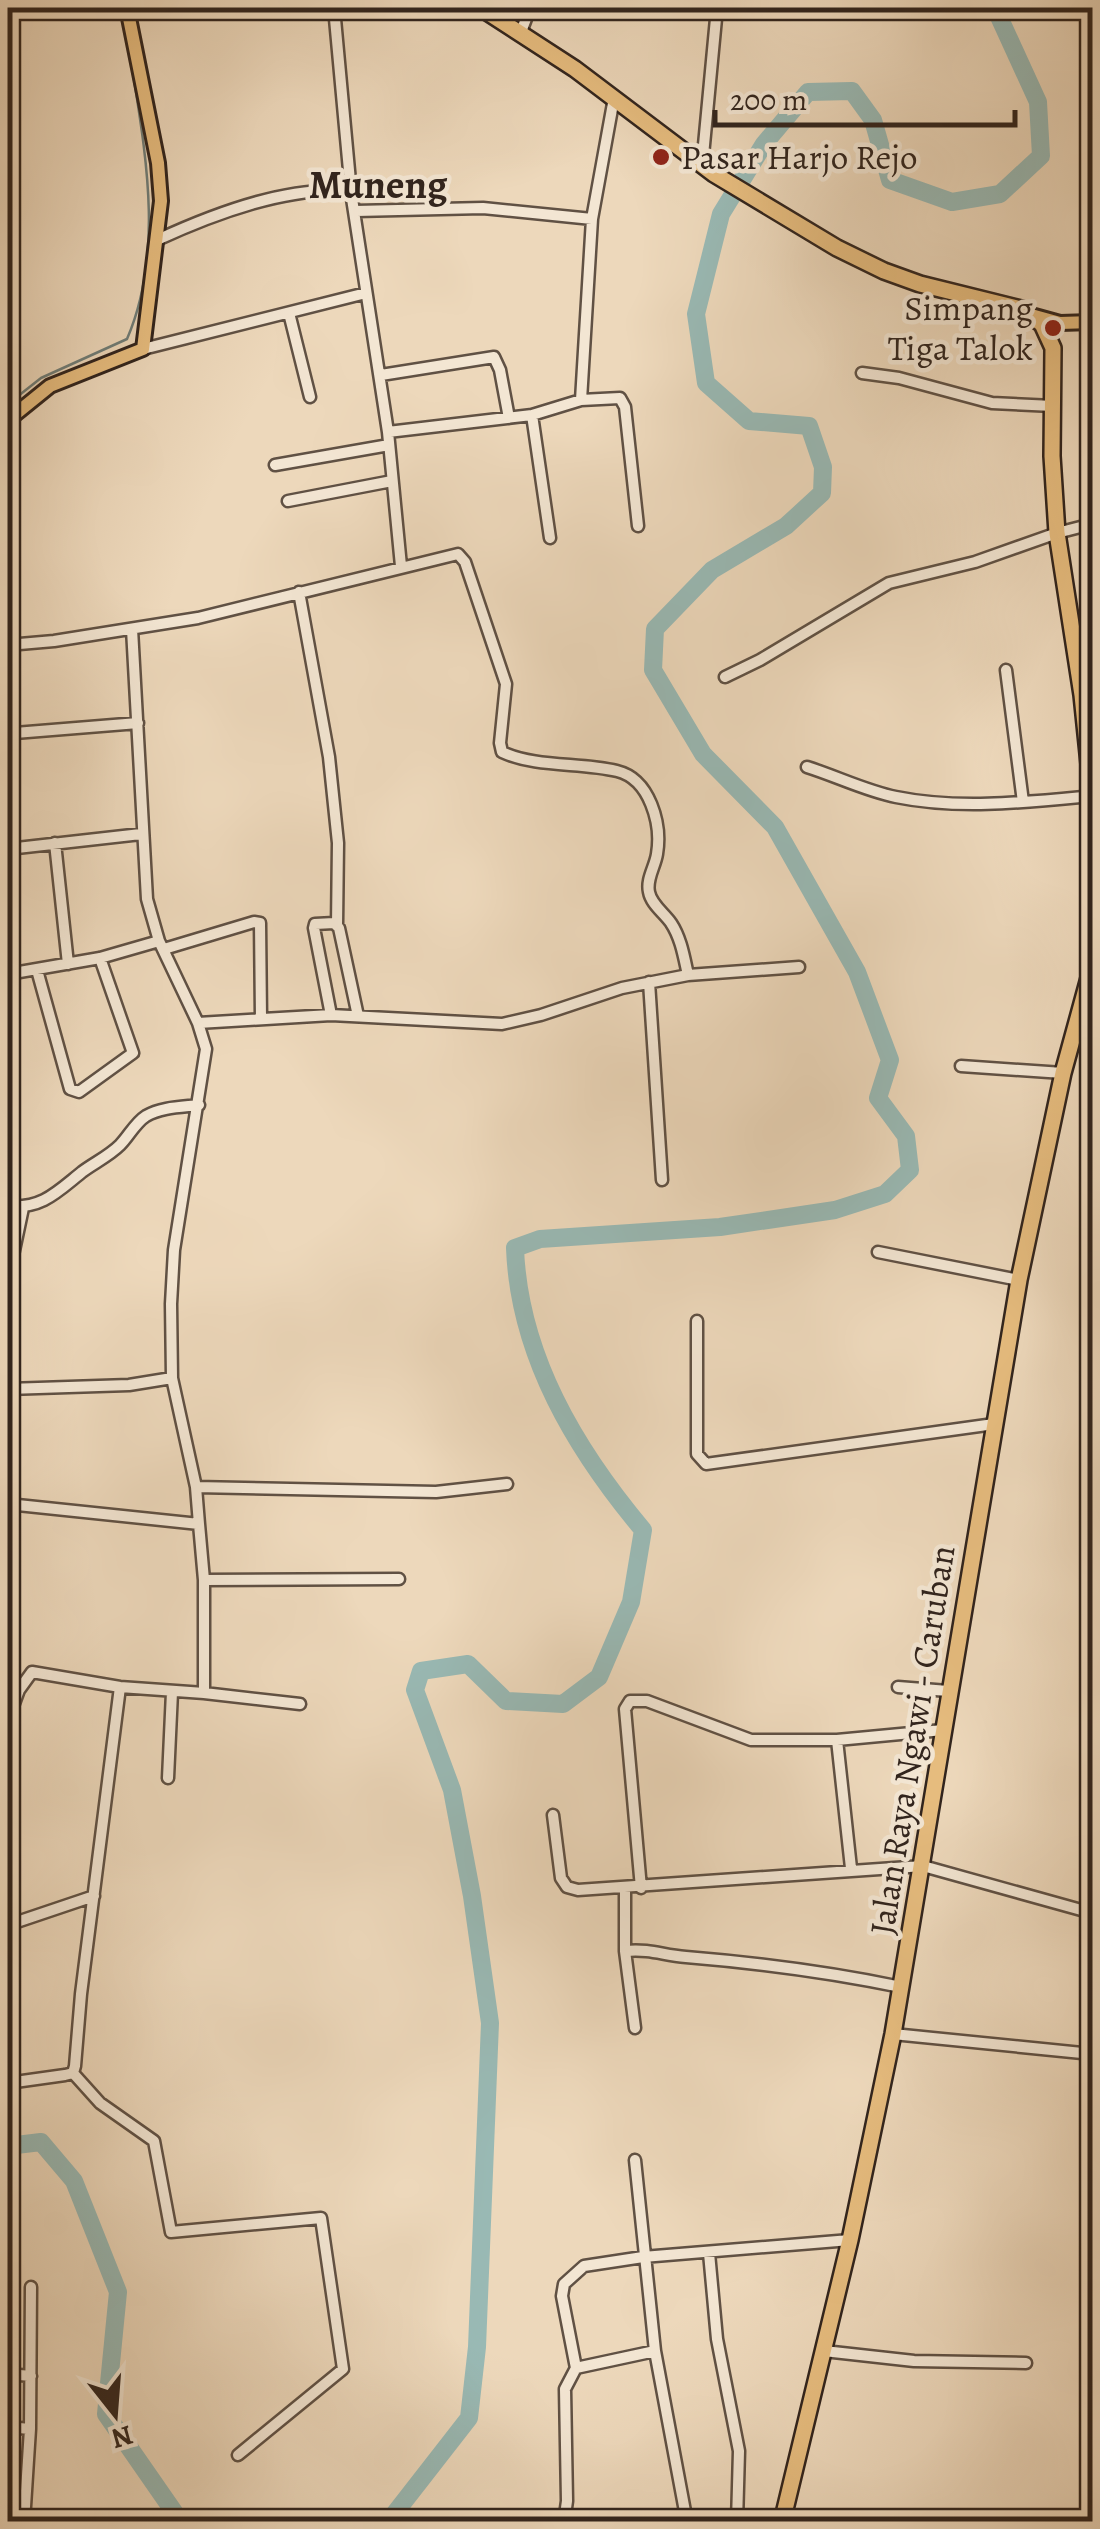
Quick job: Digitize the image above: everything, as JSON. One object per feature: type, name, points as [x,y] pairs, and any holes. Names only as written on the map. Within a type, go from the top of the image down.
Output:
[{"type":"highway","points":[[481,8],[614,98],[708,170],[773,210],[884,272],[1021,309],[1042,324],[1052,345],[1057,532],[1082,695],[1092,795]]},
{"type":"highway","name":"Jalan Raya Ngawi - Caruban","points":[[782,2522],[850,2240],[893,2034],[1019,1280],[1063,1072],[1092,967]]},
{"type":"main road","points":[[8,420],[50,386],[143,349],[162,202],[158,162],[127,8]]},
{"type":"main road","points":[[1028,314],[1068,323],[1092,322]]},
{"type":"main road","points":[[1052,345],[1056,334],[1068,323]]},
{"type":"street","points":[[334,8],[351,192],[390,445],[401,566]]},
{"type":"street","points":[[521,32],[530,8]]},
{"type":"street","points":[[708,170],[717,8]]},
{"type":"street","points":[[582,400],[592,220],[614,98]]},
{"type":"street","points":[[157,240],[196,222],[260,203],[330,189],[351,192]]},
{"type":"street","points":[[356,211],[482,208],[592,220]]},
{"type":"street","points":[[143,349],[366,293]]},
{"type":"street","points":[[289,313],[310,396]]},
{"type":"street","points":[[380,376],[494,357],[509,418]]},
{"type":"street","points":[[862,372],[992,403],[1053,406]]},
{"type":"street","points":[[388,432],[532,415],[582,400],[620,398],[625,406],[638,526]]},
{"type":"street","points":[[532,415],[550,538]]},
{"type":"street","points":[[275,464],[390,445]]},
{"type":"street","points":[[288,501],[392,481]]},
{"type":"street","points":[[725,677],[888,583],[975,562],[1057,532],[1092,524]]},
{"type":"street","points":[[8,645],[198,618],[458,554],[466,562],[506,684],[502,752],[620,771],[638,781],[651,806],[658,837],[648,888],[650,897],[674,928],[688,974]]},
{"type":"street","points":[[299,592],[331,774],[338,843],[337,924],[358,1016]]},
{"type":"street","points":[[132,630],[147,899],[206,1049],[174,1250],[172,1378],[196,1487],[200,1524],[204,1694]]},
{"type":"street","points":[[1006,670],[1022,802]]},
{"type":"street","points":[[8,730],[15,733],[138,723]]},
{"type":"street","points":[[807,767],[913,800],[1022,802],[1092,795]]},
{"type":"street","points":[[8,849],[141,834]]},
{"type":"street","points":[[55,843],[68,964]]},
{"type":"street","points":[[8,974],[162,945],[254,922],[260,924],[261,1018]]},
{"type":"street","points":[[331,1016],[314,928],[315,924],[337,924]]},
{"type":"street","points":[[37,970],[70,1089],[79,1092],[133,1053],[100,958]]},
{"type":"street","points":[[198,1023],[358,1016],[502,1024],[688,974],[798,967]]},
{"type":"street","points":[[649,982],[662,1180]]},
{"type":"street","points":[[960,1066],[1063,1072]]},
{"type":"street","points":[[8,1206],[24,1208],[45,1202],[118,1147],[146,1116],[199,1105]]},
{"type":"street","points":[[8,1280],[24,1208]]},
{"type":"street","points":[[878,1252],[1019,1280]]},
{"type":"street","points":[[697,1322],[697,1454],[706,1464],[994,1424]]},
{"type":"street","points":[[8,1389],[130,1385],[172,1378]]},
{"type":"street","points":[[196,1487],[436,1492],[507,1484]]},
{"type":"street","points":[[8,1504],[200,1524]]},
{"type":"street","points":[[204,1580],[399,1579]]},
{"type":"street","points":[[8,1720],[27,1675],[32,1672],[120,1687],[300,1704]]},
{"type":"street","points":[[72,2073],[120,1687]]},
{"type":"street","points":[[898,1687],[948,1691]]},
{"type":"street","points":[[168,1778],[172,1692]]},
{"type":"street","points":[[642,1888],[625,1709],[630,1701],[647,1701],[751,1740],[837,1740],[944,1730]]},
{"type":"street","points":[[837,1740],[852,1868]]},
{"type":"street","points":[[553,1815],[561,1878],[566,1887],[578,1890],[923,1866],[1092,1913]]},
{"type":"street","points":[[625,1889],[626,1952],[635,2028]]},
{"type":"street","points":[[8,1925],[94,1896]]},
{"type":"street","points":[[626,1952],[652,1949],[671,1956],[777,1964],[901,1987]]},
{"type":"street","points":[[893,2034],[1092,2054]]},
{"type":"street","points":[[8,2083],[72,2073]]},
{"type":"street","points":[[72,2073],[100,2103],[154,2142],[171,2232],[321,2218],[344,2369],[238,2455]]},
{"type":"street","points":[[635,2160],[654,2351],[687,2522]]},
{"type":"street","points":[[564,2522],[564,2389],[576,2368],[562,2296],[564,2284],[584,2266],[643,2257],[850,2240]]},
{"type":"street","points":[[709,2253],[717,2339],[739,2451],[738,2522]]},
{"type":"street","points":[[24,2522],[32,2376],[31,2287]]},
{"type":"street","points":[[576,2368],[654,2351]]},
{"type":"street","points":[[824,2351],[914,2361],[1026,2363]]},
{"type":"street","points":[[8,2374],[32,2376]]},
{"type":"street","points":[[8,2428],[30,2428]]},
{"type":"waterway","points":[[388,2522],[469,2418],[477,2347],[490,2023],[452,1790],[415,1690],[421,1671],[468,1664],[506,1701],[563,1704],[599,1677],[631,1602],[643,1530],[595,1467],[555,1400],[527,1326],[515,1248],[540,1239],[720,1227],[835,1210],[885,1194],[910,1170],[906,1136],[878,1098],[890,1060],[857,972],[775,827],[703,754],[653,670],[655,629],[712,570],[786,526],[822,493],[823,467],[809,426],[749,421],[706,383],[696,314],[721,214],[764,144],[808,92],[852,91],[873,120],[890,180],[952,202],[1000,194],[1041,156],[1038,102],[995,8]]},
{"type":"waterway","points":[[8,404],[41,378],[127,339],[138,306],[149,239],[146,169],[132,67]]},
{"type":"waterway","points":[[8,2146],[41,2142],[74,2181],[118,2292],[106,2414],[181,2522]]},
{"type":"place","name":"Pasar Harjo Rejo","points":[[661,157]]},
{"type":"place","name":"Simpang Tiga Talok","points":[[1053,328]]},
{"type":"district","name":"Muneng","points":[[378,184]]}]
